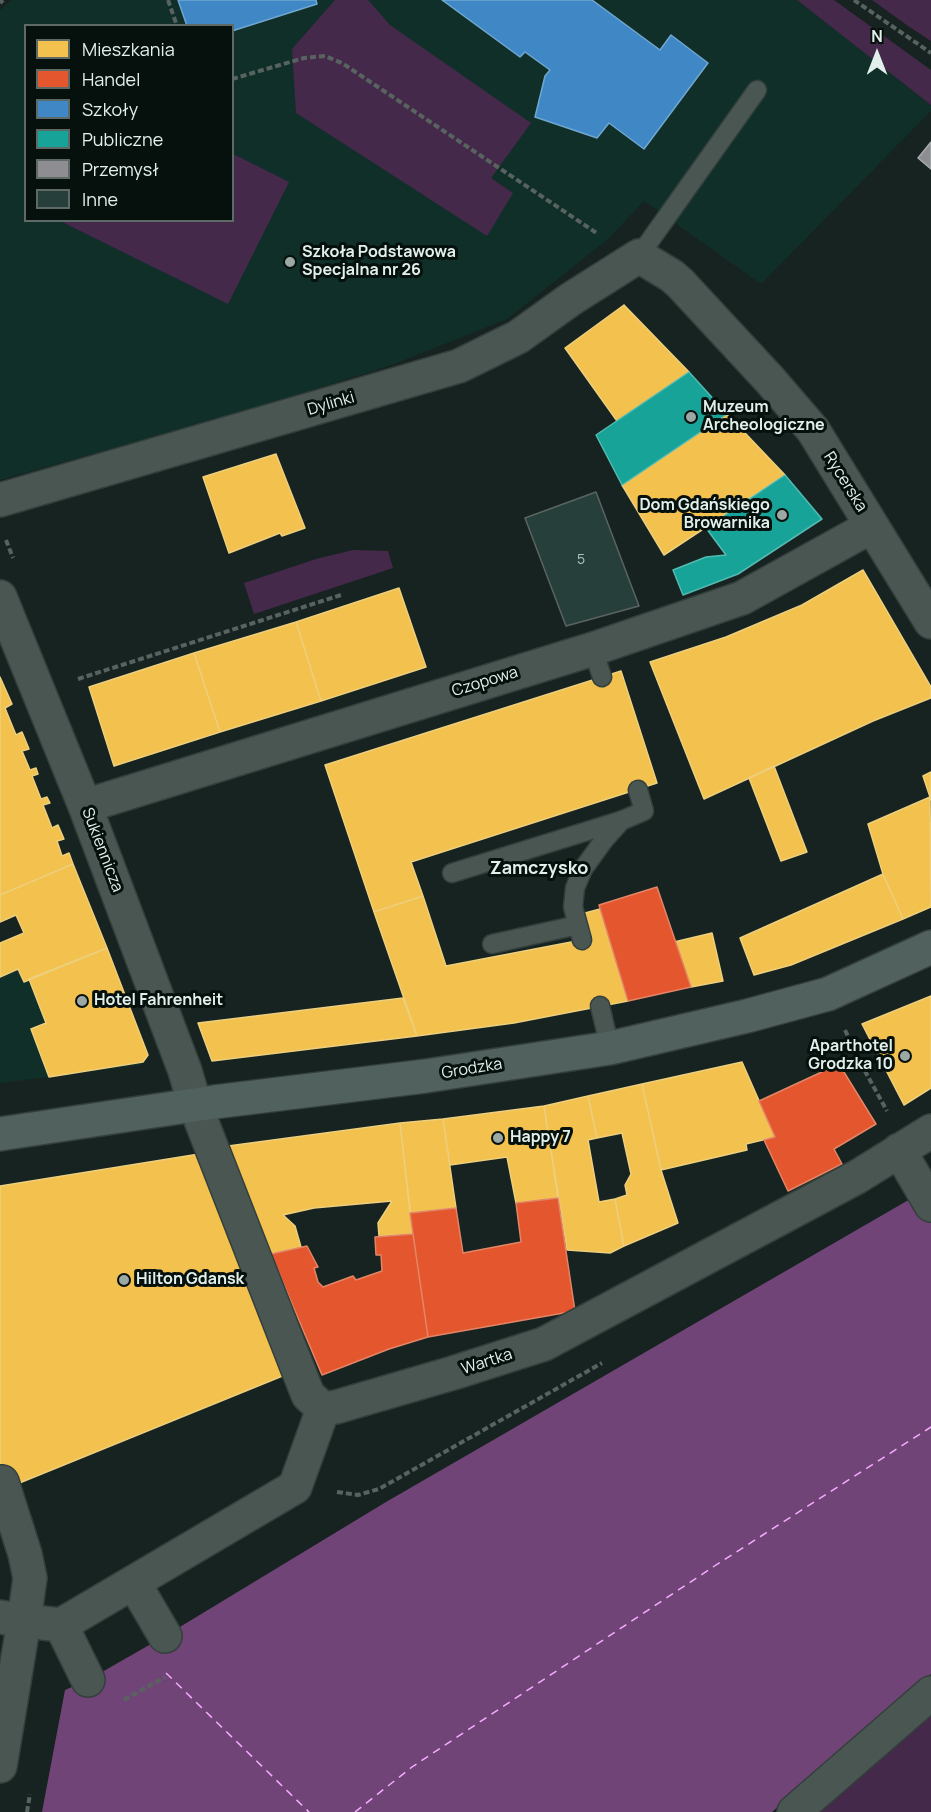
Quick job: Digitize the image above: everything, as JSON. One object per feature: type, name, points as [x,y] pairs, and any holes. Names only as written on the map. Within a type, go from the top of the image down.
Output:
[{"type":"street","name":"Dylinki","points":[[0,500],[459,366],[518,337],[571,299],[639,256]]},
{"type":"street","name":"Rycerska","points":[[639,256],[680,283],[813,430],[931,622]]},
{"type":"street","name":"Czopowa","points":[[85,806],[598,663],[742,598],[872,526]]},
{"type":"street","name":"Sukiennicza","points":[[0,597],[85,806],[185,1071],[195,1106]]},
{"type":"street","name":"Grodzka","points":[[0,1134],[214,1102],[426,1076],[610,1048],[747,1016],[828,994],[931,947]]},
{"type":"street","points":[[32,1622],[134,1583],[295,1487],[323,1409],[308,1395],[195,1106]]},
{"type":"street","points":[[918,1151],[931,1205]]},
{"type":"street","name":"Wartka","points":[[323,1409],[442,1377],[544,1344],[857,1177],[918,1151]]},
{"type":"street","points":[[0,1766],[15,1672],[32,1622],[30,1578],[25,1554],[2,1482]]},
{"type":"street","points":[[134,1583],[165,1636]]},
{"type":"street","points":[[32,1622],[88,1680]]},
{"type":"street","points":[[794,1812],[931,1693]]},
{"type":"lane","points":[[639,256],[757,90]]},
{"type":"lane","points":[[452,873],[623,820],[644,811],[638,790]]},
{"type":"lane","points":[[492,944],[580,932],[573,906],[575,888],[583,869],[623,820]]},
{"type":"lane","points":[[600,1006],[610,1048]]},
{"type":"path","points":[[168,0],[176,24]]},
{"type":"path","points":[[854,0],[931,52]]},
{"type":"path","points":[[234,78],[304,58],[325,56],[342,63],[607,240]]},
{"type":"path","points":[[72,681],[341,594]]},
{"type":"path","points":[[843,1025],[883,1103]]},
{"type":"path","points":[[88,1680],[107,1709],[184,1666],[165,1636]]},
{"type":"shaded area","name":"Szkoła Podstawowa Specjalna nr 26","points":[[12,0],[797,0],[931,105],[931,111],[761,284],[644,201],[607,240],[507,319],[392,365],[242,412],[0,480],[0,10]]},
{"type":"shaded area","points":[[335,0],[368,0],[390,25],[531,123],[491,178],[513,193],[487,236],[296,113],[292,49]]},
{"type":"shaded area","points":[[797,0],[834,0],[931,70],[931,105]]},
{"type":"shaded area","points":[[872,0],[931,0],[931,41],[908,26]]},
{"type":"shaded area","points":[[234,154],[289,182],[228,304],[62,222],[234,222]]},
{"type":"shaded area","points":[[353,550],[388,551],[393,568],[254,614],[244,583],[316,559]]},
{"type":"shaded area","name":"Hotel Fahrenheit","points":[[107,948],[148,1055],[141,1065],[0,1083],[0,977],[18,969]]},
{"type":"shaded area","points":[[931,1187],[931,1674],[772,1812],[42,1812],[65,1690],[88,1680],[165,1636],[386,1502]]},
{"type":"shaded area","points":[[931,1706],[931,1812],[812,1812]]},
{"type":"building: Mieszkania","points":[[624,305],[689,372],[617,421],[565,348]]},
{"type":"building: Mieszkania","points":[[727,414],[785,475],[664,555],[622,485]]},
{"type":"building: Mieszkania","points":[[276,454],[305,528],[282,536],[280,533],[229,553],[203,477]]},
{"type":"building: Mieszkania","points":[[863,570],[931,687],[931,698],[873,721],[704,799],[650,662],[726,637],[802,605]]},
{"type":"building: Mieszkania","points":[[399,588],[426,667],[321,701],[296,622]]},
{"type":"building: Mieszkania","points":[[296,622],[321,701],[220,732],[194,653]]},
{"type":"building: Mieszkania","points":[[194,653],[220,732],[114,766],[89,687]]},
{"type":"building: Mieszkania","points":[[621,671],[657,783],[411,862],[423,896],[374,912],[325,765]]},
{"type":"building: Mieszkania","points":[[0,677],[12,704],[5,708],[16,735],[22,732],[29,749],[22,751],[30,770],[36,768],[38,774],[32,776],[41,799],[47,797],[50,803],[43,805],[52,828],[58,825],[64,839],[57,841],[62,856],[69,853],[73,864],[0,895]]},
{"type":"building: Mieszkania","points":[[774,766],[807,852],[781,861],[749,778]]},
{"type":"building: Mieszkania","points":[[931,772],[931,800],[923,776]]},
{"type":"building: Mieszkania","points":[[930,797],[931,907],[903,919],[883,874],[868,824]]},
{"type":"building: Mieszkania","points":[[73,864],[107,948],[24,982],[18,969],[0,977],[0,943],[24,933],[16,915],[0,922],[0,895]]},
{"type":"building: Mieszkania","points":[[883,874],[903,919],[791,965],[754,975],[740,938]]},
{"type":"building: Mieszkania","points":[[423,896],[446,966],[592,938],[585,913],[600,909],[628,1001],[514,1023],[417,1036],[374,912]]},
{"type":"building: Mieszkania","points":[[712,933],[723,981],[691,987],[674,942]]},
{"type":"building: Mieszkania","name":"Hotel Fahrenheit","points":[[107,948],[148,1055],[143,1062],[49,1077],[31,1029],[46,1023],[29,979]]},
{"type":"building: Mieszkania","name":"Aparthotel Grodzka 10","points":[[931,996],[931,1088],[904,1105],[862,1024]]},
{"type":"building: Mieszkania","points":[[403,998],[417,1036],[212,1061],[198,1023]]},
{"type":"building: Mieszkania","points":[[742,1062],[775,1137],[746,1144],[747,1150],[661,1170],[642,1084]]},
{"type":"building: Mieszkania","points":[[642,1084],[661,1170],[678,1223],[624,1246],[615,1199],[627,1195],[625,1185],[631,1174],[622,1133],[597,1138],[588,1096]]},
{"type":"building: Mieszkania","points":[[588,1096],[597,1138],[588,1140],[599,1202],[615,1199],[624,1246],[610,1253],[567,1250],[544,1106]]},
{"type":"building: Mieszkania","name":"Happy 7","points":[[544,1106],[558,1198],[516,1203],[507,1157],[450,1165],[443,1119]]},
{"type":"building: Mieszkania","points":[[443,1119],[456,1208],[410,1213],[400,1123]]},
{"type":"building: Mieszkania","points":[[400,1123],[413,1234],[379,1236],[378,1223],[392,1201],[314,1208],[283,1215],[295,1226],[301,1247],[271,1254],[228,1146]]},
{"type":"building: Mieszkania","name":"Hilton Gdansk","points":[[199,1154],[285,1375],[17,1484],[0,1482],[0,1186]]},
{"type":"building: Handel","points":[[657,887],[691,987],[628,1001],[599,905]]},
{"type":"building: Handel","points":[[839,1064],[876,1124],[834,1149],[842,1164],[788,1191],[764,1140],[775,1137],[759,1101]]},
{"type":"building: Handel","points":[[558,1198],[575,1311],[428,1337],[410,1213],[456,1208],[463,1253],[521,1242],[516,1203]]},
{"type":"building: Handel","points":[[413,1234],[428,1337],[389,1349],[322,1375],[271,1254],[307,1246],[318,1267],[314,1268],[318,1282],[323,1287],[353,1276],[356,1280],[382,1271],[381,1255],[376,1255],[375,1237]]},
{"type":"building: Szkoły","points":[[178,0],[316,0],[317,4],[234,30],[234,24],[186,24]]},
{"type":"building: Szkoły","points":[[442,0],[592,0],[660,50],[671,35],[708,63],[644,149],[609,123],[597,138],[535,117],[545,76],[550,70],[525,52],[520,57]]},
{"type":"building: Publiczne","points":[[689,372],[727,414],[622,485],[596,435]]},
{"type":"building: Publiczne","points":[[785,475],[822,519],[738,574],[683,595],[673,570],[706,557],[726,555],[706,528]]},
{"type":"building: Przemysł","points":[[931,142],[931,169],[918,158]]},
{"type":"building: Inne","points":[[596,492],[639,606],[566,626],[525,518]]},
{"type":"ferry route","points":[[355,1812],[412,1767],[713,1567],[931,1427]]},
{"type":"ferry route","points":[[166,1673],[309,1812]]},
{"type":"place","name":"Szkoła Podstawowa Specjalna nr 26","points":[[290,262]]},
{"type":"place","name":"Muzeum Archeologiczne","points":[[691,417]]},
{"type":"place","name":"Dom Gdańskiego Browarnika","points":[[782,515]]},
{"type":"place","name":"Hotel Fahrenheit","points":[[82,1001]]},
{"type":"place","name":"Aparthotel Grodzka 10","points":[[905,1056]]},
{"type":"place","name":"Happy 7","points":[[498,1138]]},
{"type":"place","name":"Hilton Gdansk","points":[[124,1280]]},
{"type":"district","name":"Zamczysko","points":[[539,869]]}]
